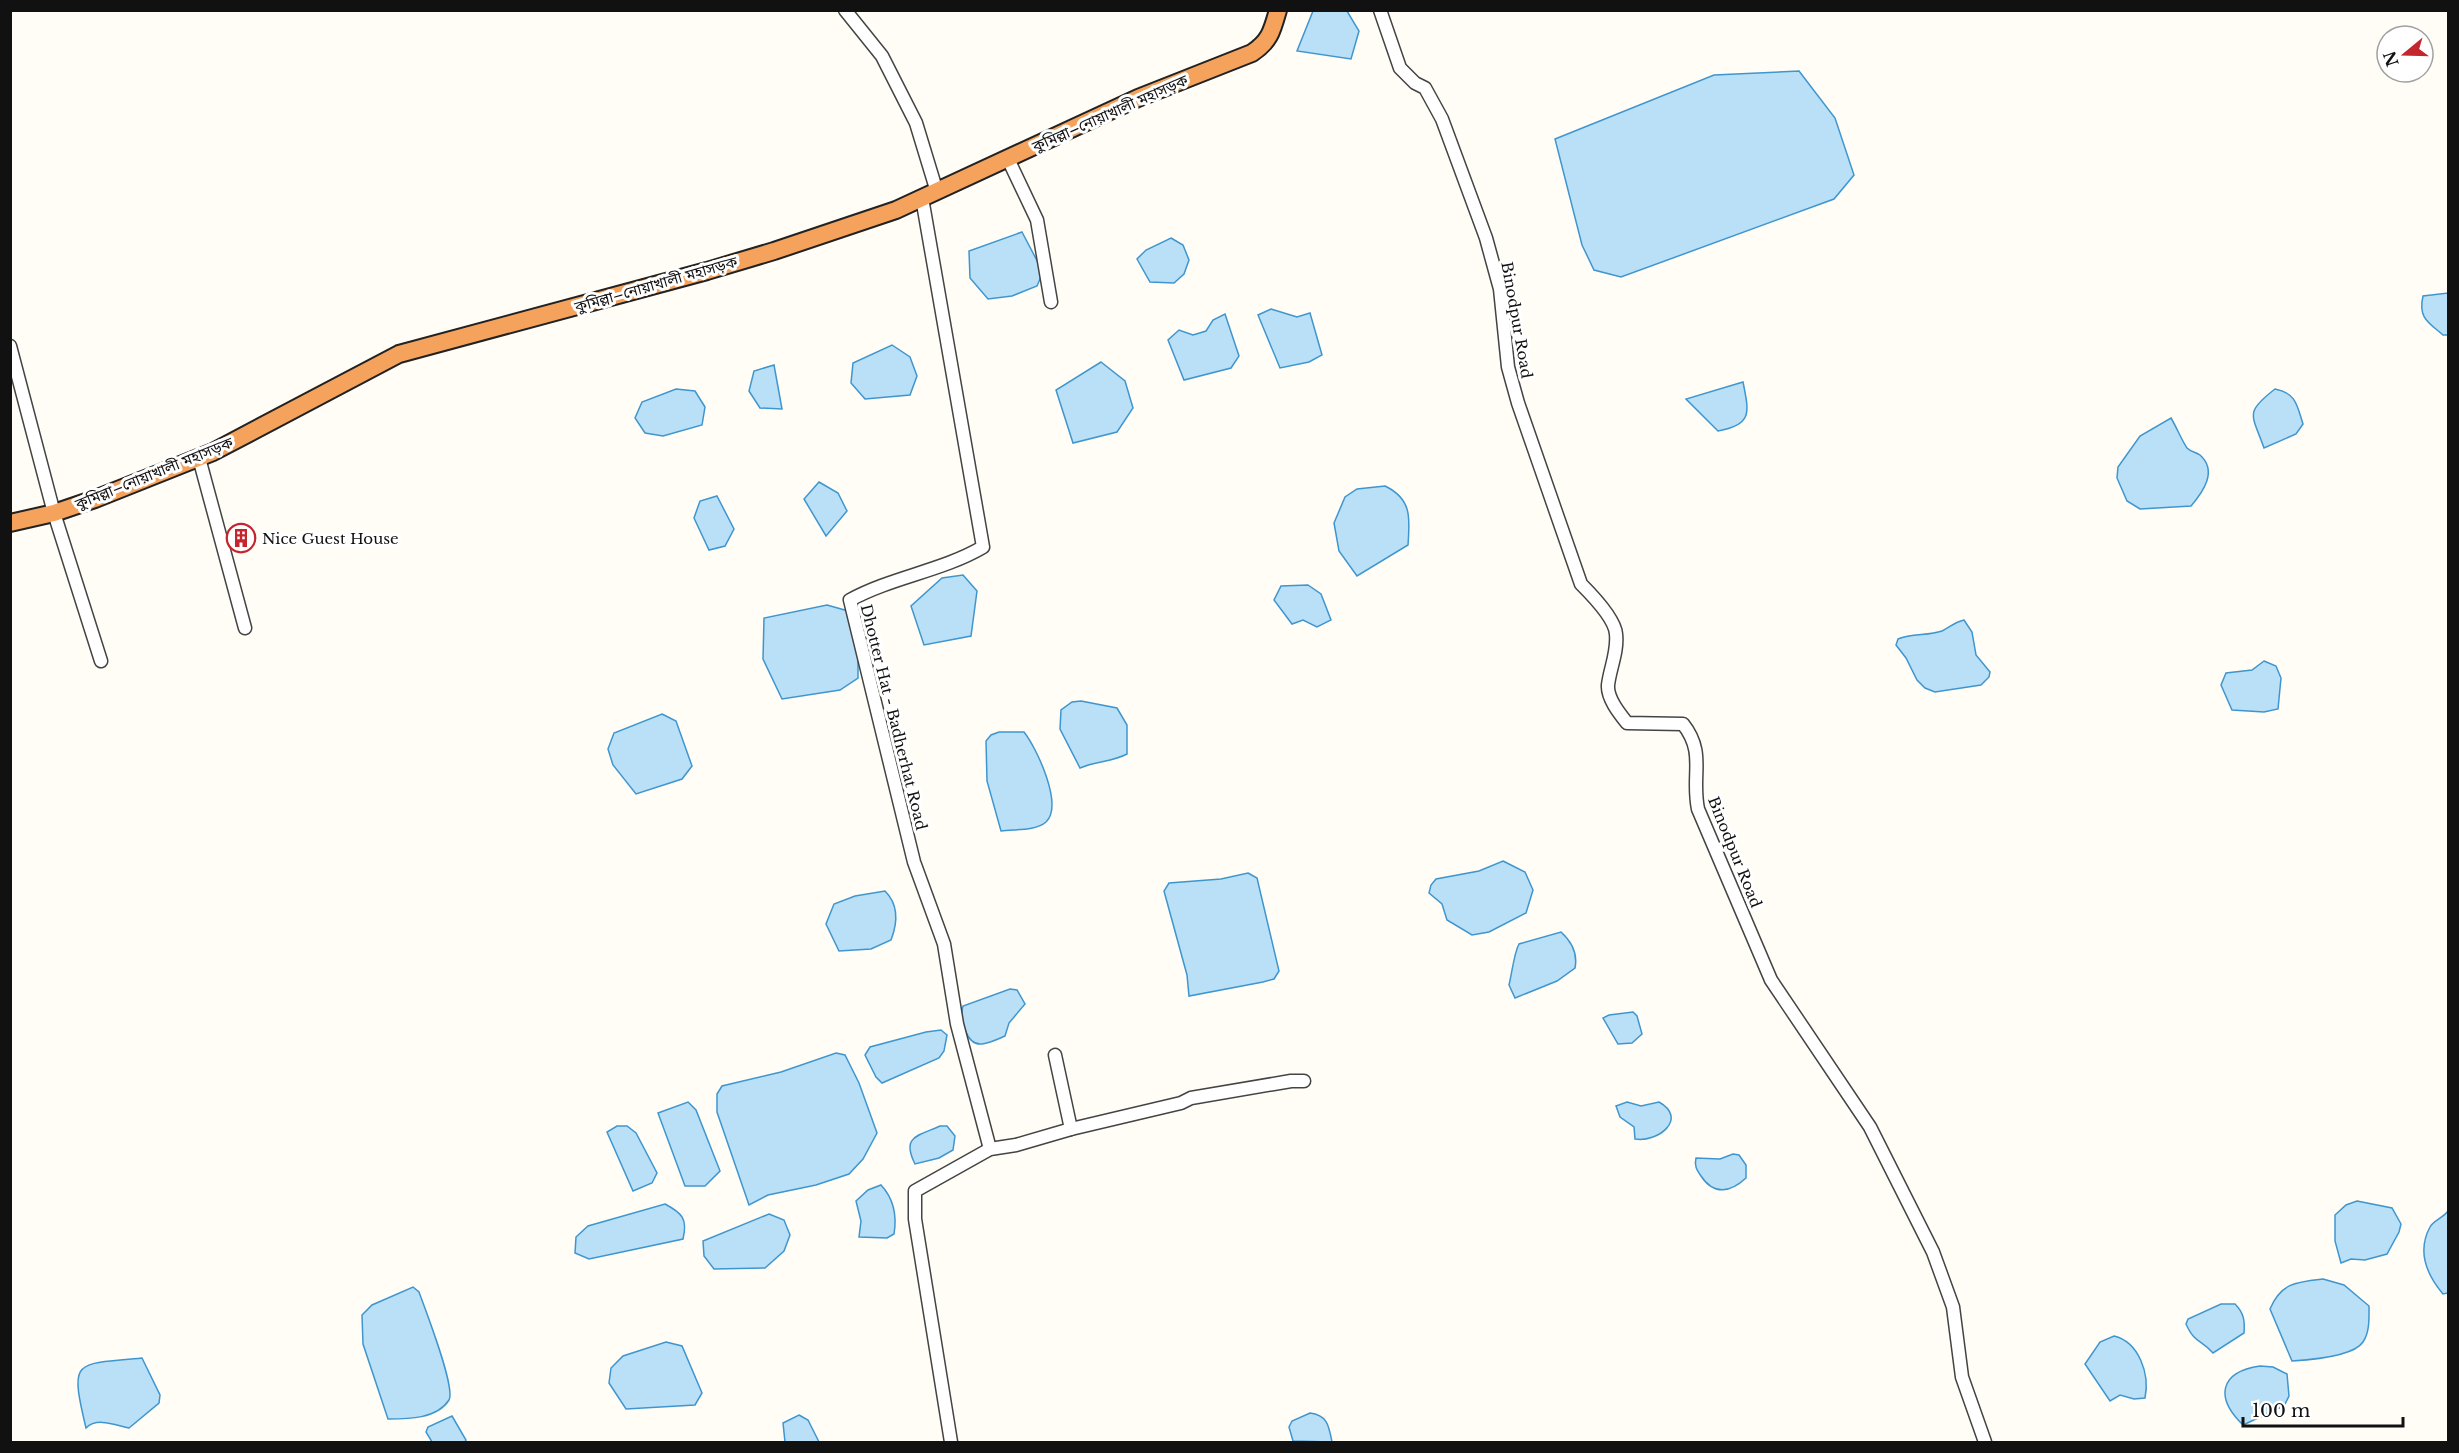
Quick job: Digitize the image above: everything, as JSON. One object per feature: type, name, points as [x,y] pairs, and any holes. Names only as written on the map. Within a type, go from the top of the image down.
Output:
[{"type":"highway","name":"কুমিল্লা–নোয়াখালী মহাসড়ক","points":[[10,523],[54,513],[199,458],[399,354],[774,251],[896,210],[1137,98],[1252,53],[1264,45],[1271,33],[1278,10]]},
{"type":"street","points":[[845,10],[882,56],[916,123],[930,195]]},
{"type":"street","name":"Binodpur Road","points":[[1380,10],[1401,68],[1415,83],[1425,87],[1442,118],[1486,238],[1500,289],[1508,367],[1518,403],[1581,584],[1594,597],[1616,631],[1615,660],[1608,687],[1616,709],[1627,723],[1683,724],[1691,733],[1698,751],[1695,793],[1698,808],[1771,980],[1870,1127],[1933,1252],[1953,1307],[1962,1377],[1985,1443]]},
{"type":"street","points":[[1008,159],[1037,220],[1051,302]]},
{"type":"street","name":"Dhotter Hat - Badherhat Road","points":[[930,195],[983,547],[964,558],[867,591],[850,600],[914,862],[944,944],[957,1023],[990,1149]]},
{"type":"street","points":[[10,346],[54,513],[101,661]]},
{"type":"street","points":[[199,458],[245,628]]},
{"type":"street","points":[[1055,1055],[1071,1129]]},
{"type":"street","points":[[951,1443],[915,1219],[915,1191],[990,1149],[1016,1145],[1071,1129],[1181,1103],[1191,1098],[1304,1081]]},
{"type":"water","points":[[1313,11],[1347,11],[1359,31],[1351,59],[1297,51]]},
{"type":"water","points":[[1799,71],[1835,118],[1854,175],[1834,199],[1621,277],[1594,270],[1582,245],[1555,139],[1714,75]]},
{"type":"water","points":[[1022,232],[1043,272],[1037,286],[1012,296],[988,299],[970,278],[969,251]]},
{"type":"water","points":[[1171,238],[1183,245],[1189,260],[1184,274],[1174,283],[1150,282],[1137,259],[1146,250]]},
{"type":"water","points":[[2448,293],[2448,335],[2443,335],[2423,315],[2422,303],[2423,296]]},
{"type":"water","points":[[1271,309],[1297,317],[1310,313],[1322,355],[1309,362],[1280,368],[1258,315]]},
{"type":"water","points":[[1225,314],[1239,356],[1231,368],[1184,380],[1168,340],[1179,330],[1193,335],[1206,331],[1213,320]]},
{"type":"water","points":[[892,345],[910,357],[917,376],[910,395],[865,399],[851,383],[853,363]]},
{"type":"water","points":[[1101,362],[1125,381],[1133,408],[1117,432],[1073,443],[1056,390]]},
{"type":"water","points":[[774,365],[782,409],[760,408],[749,391],[754,371]]},
{"type":"water","points":[[1743,382],[1747,401],[1746,416],[1738,425],[1729,428],[1718,431],[1686,399]]},
{"type":"water","points":[[676,389],[695,391],[705,407],[702,425],[663,436],[645,433],[635,418],[642,402]]},
{"type":"water","points":[[2275,389],[2292,397],[2303,424],[2296,434],[2264,448],[2253,415],[2259,404]]},
{"type":"water","points":[[2171,418],[2187,448],[2200,455],[2205,461],[2208,468],[2207,481],[2191,506],[2140,509],[2127,501],[2117,478],[2118,467],[2140,436]]},
{"type":"water","points":[[819,482],[838,493],[847,511],[826,536],[804,499]]},
{"type":"water","points":[[1385,486],[1394,491],[1405,503],[1409,518],[1408,545],[1357,576],[1339,551],[1334,523],[1345,497],[1357,489]]},
{"type":"water","points":[[717,496],[734,529],[725,546],[709,550],[694,518],[700,501]]},
{"type":"water","points":[[963,575],[977,591],[971,636],[924,645],[911,606],[942,578]]},
{"type":"water","points":[[1308,585],[1321,594],[1331,620],[1317,627],[1303,620],[1292,624],[1274,600],[1281,586]]},
{"type":"water","points":[[827,605],[848,611],[858,631],[858,678],[840,690],[782,699],[763,659],[764,618]]},
{"type":"water","points":[[1964,620],[1972,632],[1976,655],[1990,672],[1989,677],[1981,685],[1935,692],[1925,688],[1917,680],[1906,658],[1896,645],[1898,639],[1942,631]]},
{"type":"water","points":[[2264,661],[2276,666],[2281,678],[2278,709],[2264,712],[2232,710],[2221,685],[2226,673],[2252,670]]},
{"type":"water","points":[[1081,701],[1117,708],[1127,725],[1127,754],[1080,768],[1060,729],[1061,710],[1072,702]]},
{"type":"water","points":[[662,714],[676,721],[692,766],[682,779],[636,794],[613,765],[608,749],[614,733]]},
{"type":"water","points":[[999,732],[1024,732],[1035,750],[1046,776],[1052,803],[1051,814],[1042,825],[1001,831],[987,781],[986,741],[991,735]]},
{"type":"water","points":[[1503,861],[1525,872],[1533,890],[1526,913],[1489,932],[1472,935],[1447,920],[1442,904],[1429,893],[1436,879],[1479,871]]},
{"type":"water","points":[[1248,873],[1257,878],[1279,971],[1274,979],[1189,996],[1187,975],[1164,891],[1169,883],[1221,879]]},
{"type":"water","points":[[885,891],[893,902],[896,914],[891,940],[871,949],[839,951],[826,924],[834,904],[855,896]]},
{"type":"water","points":[[1561,932],[1573,948],[1575,968],[1557,981],[1515,998],[1509,985],[1519,944]]},
{"type":"water","points":[[1010,989],[1017,990],[1025,1004],[1009,1023],[1005,1036],[991,1042],[976,1043],[965,1030],[962,1017],[963,1006]]},
{"type":"water","points":[[1633,1012],[1637,1016],[1642,1034],[1632,1043],[1618,1044],[1603,1018]]},
{"type":"water","points":[[941,1030],[947,1035],[944,1051],[939,1058],[882,1083],[876,1077],[865,1055],[870,1047]]},
{"type":"water","points":[[836,1053],[845,1055],[859,1083],[877,1133],[863,1159],[849,1174],[816,1185],[768,1195],[749,1205],[717,1112],[717,1094],[722,1086],[781,1072]]},
{"type":"water","points":[[688,1102],[696,1110],[720,1171],[705,1186],[685,1186],[658,1113]]},
{"type":"water","points":[[1627,1102],[1641,1106],[1659,1102],[1671,1116],[1670,1122],[1660,1134],[1635,1139],[1634,1127],[1620,1117],[1616,1106]]},
{"type":"water","points":[[617,1126],[627,1126],[636,1133],[657,1173],[652,1183],[633,1191],[607,1132]]},
{"type":"water","points":[[940,1126],[947,1126],[955,1136],[953,1150],[939,1158],[915,1164],[911,1155],[911,1142],[919,1135]]},
{"type":"water","points":[[1733,1154],[1739,1155],[1746,1165],[1746,1178],[1729,1189],[1711,1187],[1696,1168],[1696,1158],[1720,1159]]},
{"type":"water","points":[[881,1185],[894,1208],[894,1234],[887,1238],[859,1237],[861,1221],[856,1201],[868,1190]]},
{"type":"water","points":[[2357,1201],[2392,1208],[2401,1224],[2399,1232],[2387,1254],[2365,1260],[2351,1259],[2341,1263],[2335,1241],[2335,1215],[2346,1205]]},
{"type":"water","points":[[665,1204],[676,1210],[682,1217],[685,1226],[683,1239],[589,1259],[575,1253],[576,1237],[588,1226]]},
{"type":"water","points":[[2448,1211],[2448,1293],[2443,1294],[2428,1271],[2424,1245],[2431,1225]]},
{"type":"water","points":[[769,1214],[784,1220],[790,1235],[784,1251],[765,1268],[714,1269],[704,1256],[703,1241]]},
{"type":"water","points":[[2323,1279],[2344,1285],[2369,1306],[2367,1334],[2358,1347],[2350,1351],[2319,1359],[2292,1361],[2270,1309],[2279,1294],[2290,1285]]},
{"type":"water","points":[[413,1287],[419,1292],[439,1348],[448,1380],[449,1400],[437,1411],[422,1417],[388,1419],[363,1344],[362,1315],[372,1305]]},
{"type":"water","points":[[2221,1304],[2235,1304],[2238,1307],[2243,1317],[2244,1333],[2213,1353],[2195,1338],[2186,1324],[2188,1319]]},
{"type":"water","points":[[2114,1336],[2130,1345],[2141,1360],[2146,1379],[2145,1398],[2134,1399],[2120,1395],[2110,1401],[2085,1364],[2100,1342]]},
{"type":"water","points":[[666,1342],[682,1346],[702,1393],[695,1405],[626,1409],[609,1383],[611,1368],[623,1356]]},
{"type":"water","points":[[142,1358],[160,1395],[159,1403],[129,1428],[101,1422],[86,1428],[78,1388],[79,1376],[83,1369],[103,1362]]},
{"type":"water","points":[[2260,1366],[2273,1367],[2287,1374],[2289,1396],[2284,1406],[2243,1425],[2228,1405],[2225,1396],[2226,1388],[2229,1380],[2236,1374]]},
{"type":"water","points":[[1310,1413],[1324,1419],[1332,1442],[1293,1441],[1289,1427],[1292,1421]]},
{"type":"water","points":[[799,1415],[808,1420],[819,1442],[785,1442],[783,1423]]},
{"type":"water","points":[[452,1416],[465,1442],[432,1442],[426,1432],[428,1427]]},
{"type":"place","name":"Nice Guest House","points":[[241,538]]}]
